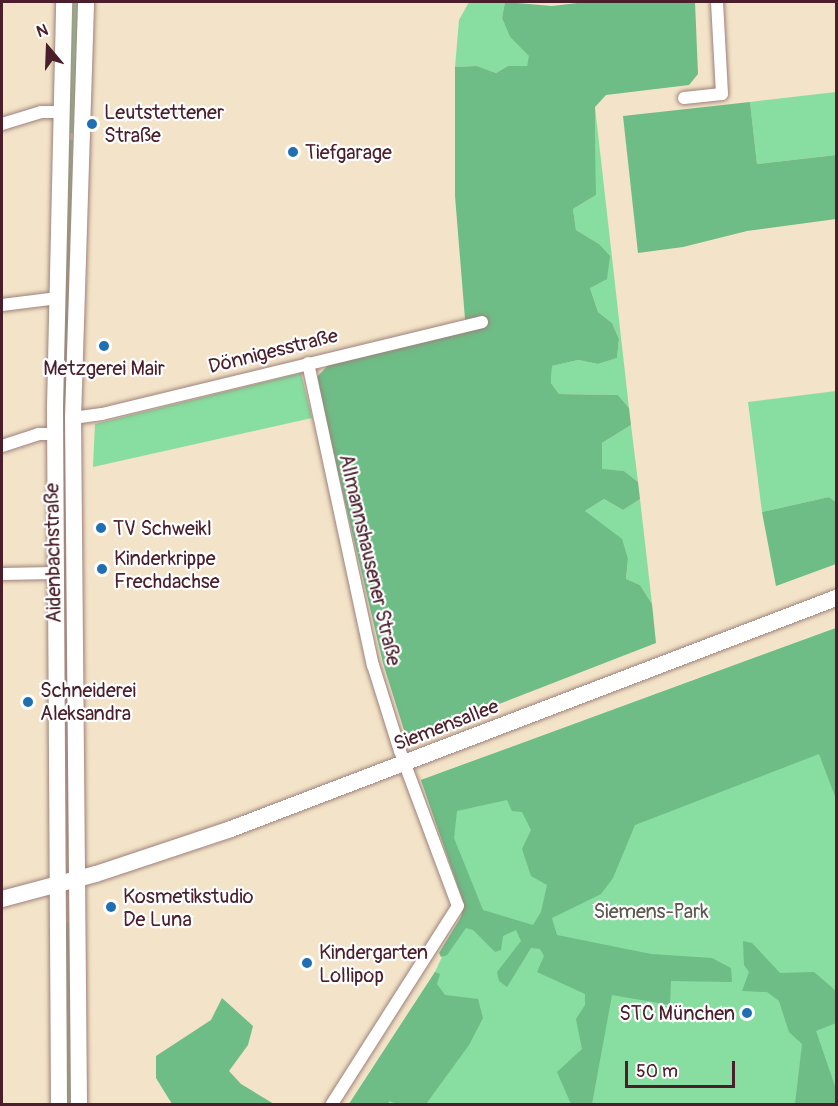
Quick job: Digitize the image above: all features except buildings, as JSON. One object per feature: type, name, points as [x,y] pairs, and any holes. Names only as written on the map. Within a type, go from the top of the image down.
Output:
[{"type":"main road","name":"Aidenbachstraße","points":[[64,2],[55,434],[56,573],[79,1104]]},
{"type":"main road","name":"Aidenbachstraße","points":[[59,1104],[68,882],[73,418],[86,2]]},
{"type":"main road","name":"Siemensallee","points":[[2,899],[68,882],[231,829],[837,598]]},
{"type":"street","points":[[684,98],[722,94],[717,2]]},
{"type":"street","points":[[2,124],[41,112],[61,112]]},
{"type":"street","points":[[2,305],[58,298]]},
{"type":"street","name":"Dönnigesstraße","points":[[73,418],[102,414],[482,322]]},
{"type":"street","name":"Allmannshausener Straße","points":[[308,363],[373,665],[405,763],[458,906],[332,1104]]},
{"type":"street","points":[[2,446],[38,434],[55,434]]},
{"type":"street","points":[[2,574],[56,573]]},
{"type":"green space","points":[[73,2],[80,2],[73,133],[69,133]]},
{"type":"green space","points":[[469,2],[505,2],[502,18],[510,37],[530,56],[527,66],[508,66],[496,73],[477,66],[455,67],[459,20]]},
{"type":"green space","points":[[505,2],[552,6],[586,2],[695,2],[698,74],[689,85],[606,95],[595,107],[596,195],[573,209],[576,230],[599,244],[610,256],[607,279],[590,288],[598,312],[612,323],[619,339],[617,358],[598,364],[578,360],[552,366],[551,383],[559,394],[618,395],[629,408],[631,425],[602,443],[602,469],[624,471],[638,482],[640,499],[623,510],[604,499],[585,511],[622,539],[628,559],[626,579],[640,585],[652,604],[656,643],[414,737],[404,730],[383,663],[316,378],[331,362],[466,331],[455,196],[455,67],[477,66],[496,73],[508,66],[527,66],[529,56],[510,37],[502,18]]},
{"type":"green space","points":[[836,92],[836,155],[757,164],[750,102]]},
{"type":"green space","points":[[750,102],[757,164],[836,155],[836,219],[747,231],[683,247],[638,253],[623,116]]},
{"type":"green space","points":[[595,107],[629,408],[618,395],[559,394],[551,383],[552,366],[578,360],[598,364],[617,358],[619,339],[612,323],[598,312],[590,288],[599,244],[576,230],[573,209],[596,195]]},
{"type":"green space","points":[[69,140],[73,140],[66,402],[62,402]]},
{"type":"green space","points":[[301,373],[312,418],[93,467],[95,424]]},
{"type":"green space","points":[[836,391],[836,502],[829,497],[762,512],[748,402]]},
{"type":"green space","points":[[631,425],[638,482],[624,471],[602,470],[602,443]]},
{"type":"green space","points":[[829,497],[836,502],[836,564],[776,586],[762,512]]},
{"type":"green space","points":[[604,499],[623,510],[640,499],[652,604],[640,585],[626,579],[628,559],[585,511]]},
{"type":"green space","points":[[67,512],[69,848],[67,848]]},
{"type":"green space","name":"Siemens-Park","points":[[836,628],[836,1104],[349,1104],[435,972],[465,908],[421,780]]},
{"type":"green space","points":[[836,628],[836,799],[819,754],[635,825],[613,878],[601,894],[552,918],[557,935],[651,954],[712,958],[731,968],[732,982],[671,981],[670,1005],[612,995],[592,1104],[571,1104],[557,1072],[582,1049],[576,1019],[585,1005],[585,994],[537,972],[544,956],[540,949],[531,948],[507,987],[499,981],[497,972],[521,941],[516,930],[503,936],[501,950],[495,952],[473,930],[466,928],[447,955],[441,957],[439,953],[461,917],[464,903],[421,780]],"holes":[[[507,800],[512,811],[522,812],[531,830],[522,849],[531,876],[547,885],[541,912],[533,925],[483,910],[454,838],[457,811]]]},
{"type":"green space","points":[[65,923],[70,923],[72,1104],[67,1104]]},
{"type":"green space","points":[[743,941],[752,943],[780,973],[814,972],[836,991],[836,1023],[816,1031],[836,1089],[836,1104],[795,1104],[802,1044],[789,1032],[779,1001],[767,992],[742,991],[749,972],[744,965]]},
{"type":"green space","points":[[435,972],[440,974],[437,984],[445,995],[478,999],[483,1018],[469,1045],[426,1104],[398,1104],[389,1101],[388,1104],[349,1104]]},
{"type":"green space","points":[[222,998],[253,1026],[248,1045],[229,1071],[241,1084],[274,1104],[172,1104],[156,1078],[156,1056],[211,1020]]},
{"type":"place","name":"Leutstettener Straße","points":[[92,124]]},
{"type":"place","name":"Tiefgarage","points":[[293,152]]},
{"type":"place","name":"Metzgerei Mair","points":[[104,346]]},
{"type":"place","name":"TV Schweikl","points":[[101,528]]},
{"type":"place","name":"Kinderkrippe Frechdachse","points":[[102,569]]},
{"type":"place","name":"Schneiderei Aleksandra","points":[[28,702]]},
{"type":"place","name":"Kosmetikstudio De Luna","points":[[111,907]]},
{"type":"place","name":"Kindergarten Lollipop","points":[[307,963]]},
{"type":"place","name":"STC München","points":[[747,1013]]}]
